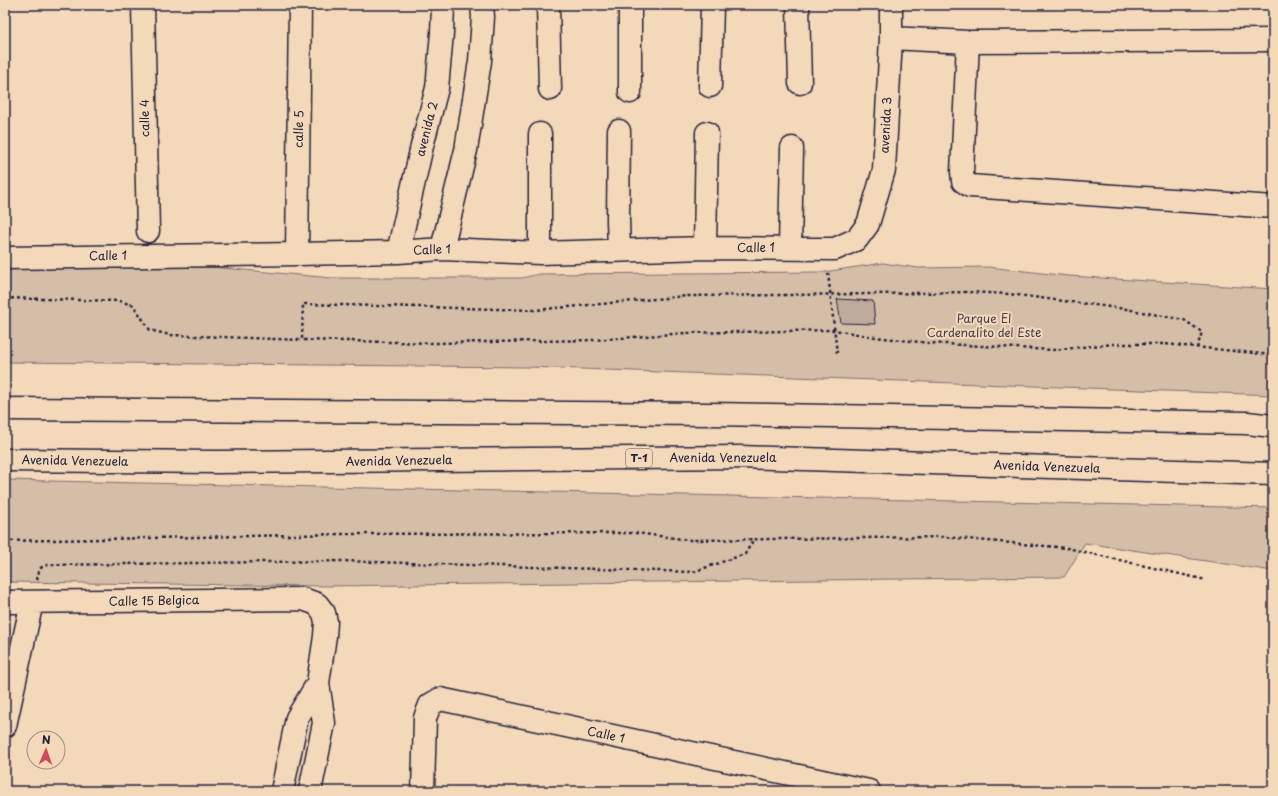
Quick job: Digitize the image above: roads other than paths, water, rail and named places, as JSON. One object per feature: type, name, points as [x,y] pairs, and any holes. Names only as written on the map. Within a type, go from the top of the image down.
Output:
[{"type":"street","name":"calle 4","points":[[143,5],[148,232]]},
{"type":"street","name":"calle 5","points":[[297,254],[300,5]]},
{"type":"street","name":"avenida 2","points":[[398,252],[437,88],[443,5]]},
{"type":"street","points":[[442,249],[466,150],[480,61],[483,17],[482,5]]},
{"type":"street","points":[[548,5],[550,89]]},
{"type":"street","points":[[630,5],[630,92]]},
{"type":"street","points":[[710,86],[712,5]]},
{"type":"street","points":[[798,5],[800,82]]},
{"type":"street","name":"avenida 3","points":[[857,239],[868,224],[884,170],[891,38],[890,5]]},
{"type":"street","points":[[891,38],[968,42],[1273,40]]},
{"type":"street","points":[[968,42],[962,172],[963,181],[970,186],[1273,207]]},
{"type":"street","points":[[619,131],[619,250]]},
{"type":"street","points":[[705,248],[707,133]]},
{"type":"street","points":[[540,134],[540,253]]},
{"type":"street","points":[[790,248],[792,148]]},
{"type":"street","name":"Calle 1","points":[[5,258],[398,252],[442,249],[540,253],[705,248],[835,249],[857,239]]},
{"type":"street","points":[[5,409],[718,414],[1247,423],[1273,426]]},
{"type":"street","name":"Avenida Venezuela","points":[[5,460],[217,462],[740,457],[1273,474]]},
{"type":"street","name":"Calle 15 Belgica","points":[[5,602],[303,599],[317,604],[324,613],[326,622],[318,683]]},
{"type":"street","points":[[5,726],[32,602]]},
{"type":"street","points":[[282,791],[297,718],[318,683]]},
{"type":"street","points":[[310,791],[324,723],[318,683]]},
{"type":"street","name":"Calle 1","points":[[423,791],[425,718],[430,705],[440,699],[869,791]]},
{"type":"park label","name":"Parque El Cardenalito del Este","points":[[984,326]]}]
